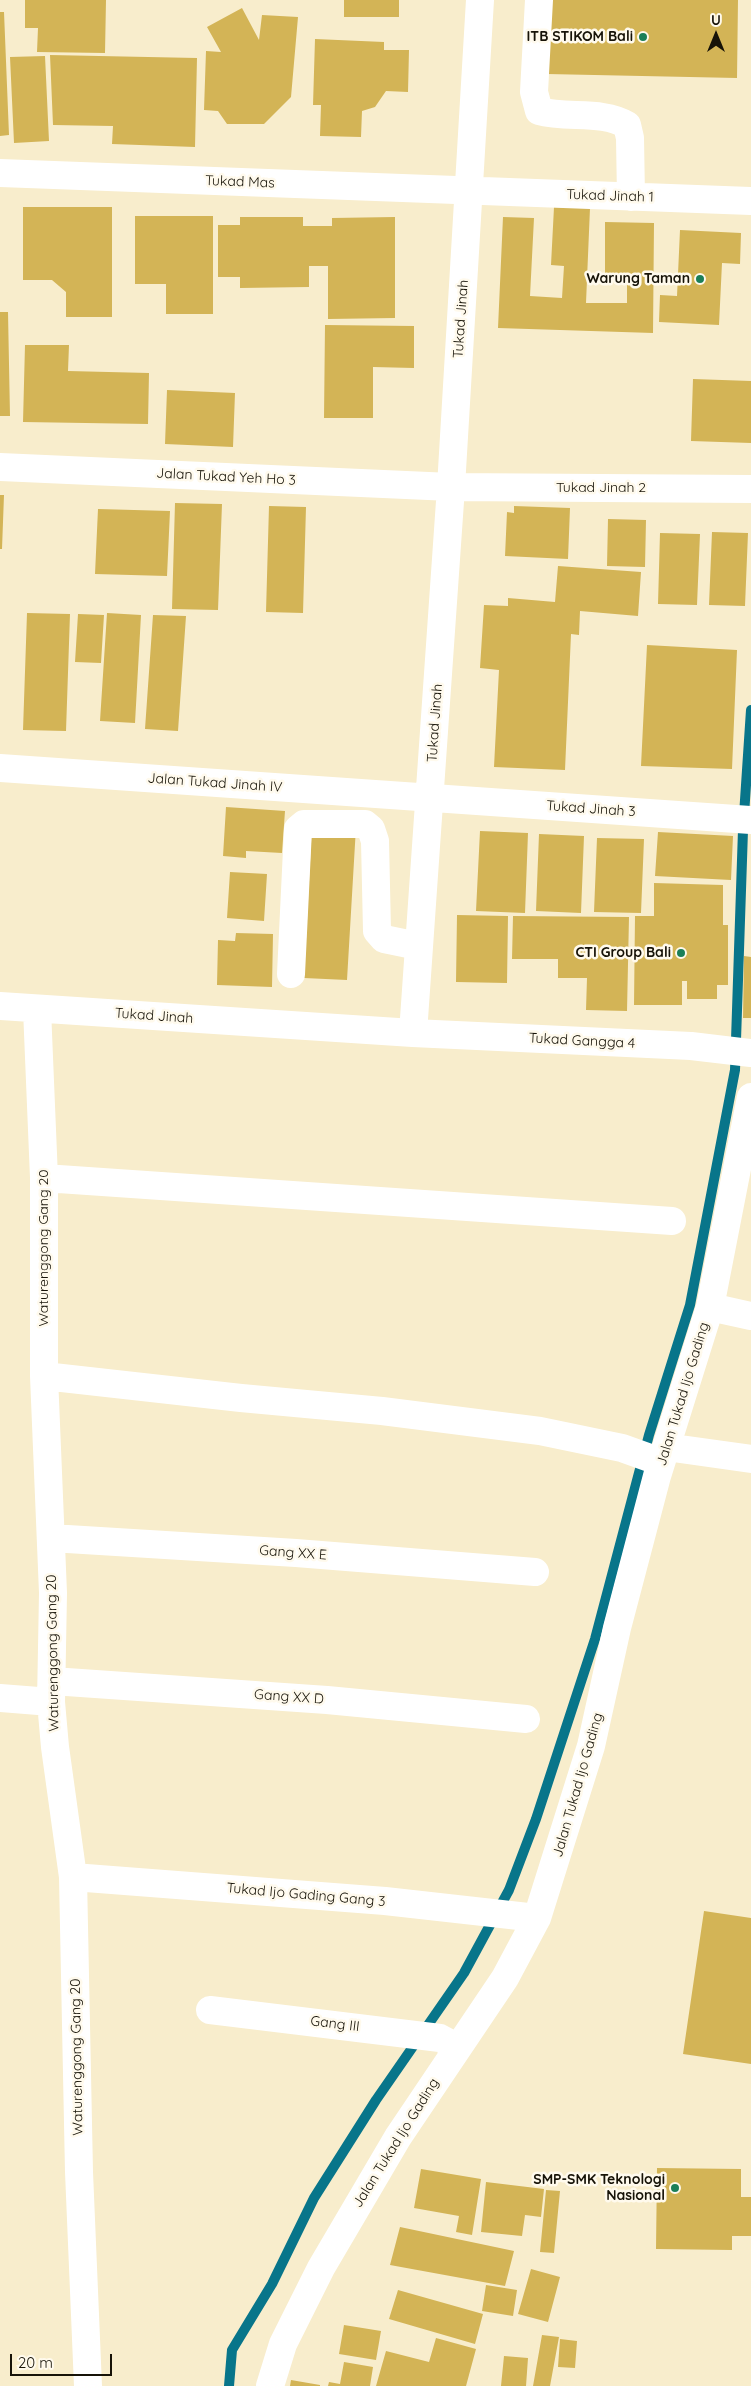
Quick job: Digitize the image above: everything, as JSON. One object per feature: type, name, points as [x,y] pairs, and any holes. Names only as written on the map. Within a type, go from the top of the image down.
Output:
[{"type":"street","name":"Tukad Jinah","points":[[0,1006],[413,1033],[452,487],[480,0]]},
{"type":"street","points":[[539,0],[534,92],[539,111],[554,115],[616,118],[627,125],[630,138],[631,197]]},
{"type":"street","name":"Tukad Mas","points":[[5,173],[470,190]]},
{"type":"street","name":"Tukad Jinah 1","points":[[470,190],[751,202]]},
{"type":"street","name":"Jalan Tukad Yeh Ho 3","points":[[0,467],[452,487]]},
{"type":"street","name":"Tukad Jinah 2","points":[[452,487],[746,489]]},
{"type":"street","name":"Jalan Tukad Jinah IV","points":[[0,768],[430,797]]},
{"type":"street","name":"Tukad Jinah 3","points":[[430,797],[710,819],[751,820]]},
{"type":"street","points":[[291,974],[298,829],[304,824],[365,824],[371,829],[375,841],[377,931],[384,939],[418,946]]},
{"type":"street","name":"Waturenggong Gang 20","points":[[37,1009],[44,1178],[44,1376],[52,1538],[52,1692],[55,1747],[73,1877],[79,2172],[88,2386]]},
{"type":"street","name":"Tukad Gangga 4","points":[[413,1033],[691,1046],[750,1053]]},
{"type":"street","name":"Jalan Tukad Ijo Gading","points":[[270,2386],[283,2344],[321,2268],[398,2137],[448,2042],[505,1978],[538,1918],[591,1746],[617,1628],[649,1453],[710,1307],[751,1097]]},
{"type":"street","points":[[44,1178],[672,1221]]},
{"type":"street","points":[[710,1307],[751,1316]]},
{"type":"street","points":[[44,1376],[232,1397],[382,1411],[540,1431],[649,1453],[751,1458]]},
{"type":"street","name":"Gang XX E","points":[[52,1538],[296,1552],[535,1572]]},
{"type":"street","name":"Gang XX D","points":[[0,1698],[52,1692],[327,1700],[526,1718]]},
{"type":"street","name":"Tukad Ijo Gading Gang 3","points":[[73,1877],[465,1909],[538,1918]]},
{"type":"street","name":"Gang III","points":[[210,2010],[405,2032],[448,2042]]},
{"type":"building","points":[[25,0],[106,0],[105,53],[37,52],[38,28],[25,28]]},
{"type":"building","points":[[344,0],[399,0],[399,17],[344,17]]},
{"type":"building","name":"ITB STIKOM Bali","points":[[548,0],[738,0],[737,78],[547,74]]},
{"type":"building","points":[[242,8],[259,40],[262,15],[298,17],[291,97],[264,124],[227,124],[218,111],[204,110],[206,51],[221,52],[207,27]]},
{"type":"building","points":[[0,12],[4,12],[9,135],[0,136]]},
{"type":"building","points":[[315,39],[384,42],[384,50],[409,50],[408,92],[386,91],[375,107],[362,111],[361,137],[320,136],[321,105],[313,105]]},
{"type":"building","points":[[50,55],[197,58],[195,147],[112,144],[113,126],[53,125]]},
{"type":"building","points":[[45,56],[49,141],[14,143],[10,57]]},
{"type":"building","points":[[23,207],[112,207],[112,317],[66,317],[66,292],[52,280],[23,280]]},
{"type":"building","points":[[554,207],[590,208],[586,303],[627,303],[627,277],[605,276],[605,222],[654,223],[653,333],[498,328],[503,217],[534,218],[530,296],[562,298],[564,266],[551,265]]},
{"type":"building","points":[[135,216],[213,216],[213,314],[166,314],[166,284],[135,284]]},
{"type":"building","points":[[240,217],[303,217],[303,226],[332,226],[332,218],[395,217],[395,318],[328,319],[328,266],[309,266],[309,287],[240,288],[240,277],[218,277],[218,225],[240,225]]},
{"type":"building","name":"Warung Taman","points":[[680,230],[741,233],[740,264],[722,263],[719,325],[659,322],[660,295],[677,296]]},
{"type":"building","points":[[0,312],[8,312],[10,416],[0,416]]},
{"type":"building","points":[[325,325],[414,326],[414,368],[373,367],[373,418],[324,418]]},
{"type":"building","points":[[25,345],[69,345],[68,371],[149,373],[148,424],[23,422]]},
{"type":"building","points":[[693,379],[751,381],[751,443],[691,441]]},
{"type":"building","points":[[167,390],[235,393],[233,447],[165,444]]},
{"type":"building","points":[[0,495],[4,495],[2,549],[0,549]]},
{"type":"building","points":[[175,503],[222,504],[218,610],[172,609]]},
{"type":"building","points":[[269,506],[306,507],[303,613],[266,612]]},
{"type":"building","points":[[514,506],[570,508],[568,559],[505,556],[507,512],[514,513]]},
{"type":"building","points":[[98,509],[170,511],[167,576],[95,574]]},
{"type":"building","points":[[608,519],[646,520],[645,567],[607,566]]},
{"type":"building","points":[[712,532],[748,533],[745,606],[709,605]]},
{"type":"building","points":[[660,533],[700,534],[697,605],[658,604]]},
{"type":"building","points":[[558,566],[641,572],[638,616],[580,611],[579,635],[571,634],[565,770],[494,767],[499,670],[480,668],[484,605],[508,606],[508,598],[555,602]]},
{"type":"building","points":[[27,613],[70,614],[66,731],[23,730]]},
{"type":"building","points":[[107,613],[141,615],[135,723],[100,721]]},
{"type":"building","points":[[78,614],[104,615],[101,663],[75,662]]},
{"type":"building","points":[[153,615],[186,616],[178,731],[145,729]]},
{"type":"building","points":[[647,645],[737,650],[732,769],[641,766]]},
{"type":"building","points":[[226,807],[285,811],[282,853],[246,851],[246,858],[223,856]]},
{"type":"building","points":[[312,824],[356,827],[347,980],[304,978]]},
{"type":"building","points":[[480,831],[528,833],[525,913],[476,911]]},
{"type":"building","points":[[658,832],[733,836],[731,880],[655,876]]},
{"type":"building","points":[[539,834],[584,836],[581,913],[536,911]]},
{"type":"building","points":[[597,838],[644,839],[641,913],[594,912]]},
{"type":"building","points":[[230,872],[267,874],[264,921],[227,918]]},
{"type":"building","name":"CTI Group Bali","points":[[654,883],[723,885],[723,925],[728,925],[728,985],[717,985],[717,999],[687,999],[687,981],[682,981],[682,1005],[634,1005],[635,916],[654,916]]},
{"type":"building","points":[[457,915],[508,916],[507,983],[456,982]]},
{"type":"building","points":[[513,916],[629,917],[627,1011],[586,1010],[587,978],[558,978],[558,959],[512,959]]},
{"type":"building","points":[[236,933],[273,934],[272,987],[217,985],[218,940],[235,941]]},
{"type":"building","points":[[744,956],[751,957],[751,1018],[743,1018]]},
{"type":"building","points":[[704,1911],[751,1918],[751,2064],[683,2054]]},
{"type":"building","points":[[657,2168],[741,2169],[741,2197],[751,2197],[751,2236],[732,2236],[732,2250],[656,2249]]},
{"type":"building","points":[[421,2169],[481,2179],[472,2235],[456,2232],[459,2216],[414,2208]]},
{"type":"building","points":[[486,2182],[544,2189],[541,2217],[525,2215],[522,2236],[481,2232]]},
{"type":"building","points":[[546,2190],[560,2191],[554,2253],[540,2252]]},
{"type":"building","points":[[400,2227],[514,2251],[505,2286],[390,2265]]},
{"type":"building","points":[[531,2269],[560,2277],[548,2322],[518,2314]]},
{"type":"building","points":[[486,2285],[517,2290],[513,2316],[482,2311]]},
{"type":"building","points":[[398,2290],[483,2314],[475,2344],[389,2319]]},
{"type":"building","points":[[344,2325],[381,2331],[376,2360],[339,2354]]},
{"type":"building","points":[[542,2335],[559,2337],[550,2386],[533,2386]]},
{"type":"building","points":[[436,2338],[476,2349],[466,2386],[376,2386],[386,2351],[429,2362]]},
{"type":"building","points":[[560,2339],[577,2341],[575,2368],[558,2367]]},
{"type":"building","points":[[504,2356],[528,2358],[526,2386],[501,2386]]},
{"type":"building","points":[[344,2362],[373,2367],[370,2386],[328,2386],[329,2382],[340,2384]]},
{"type":"building","points":[[291,2380],[320,2385],[320,2386],[290,2386]]},
{"type":"waterway","points":[[229,2386],[232,2350],[272,2284],[314,2198],[376,2100],[464,1973],[509,1890],[536,1819],[595,1639],[649,1435],[690,1305],[735,1070],[743,830],[751,710]]},
{"type":"place","name":"ITB STIKOM Bali","points":[[643,37]]},
{"type":"place","name":"Warung Taman","points":[[700,279]]},
{"type":"place","name":"CTI Group Bali","points":[[681,953]]},
{"type":"place","name":"SMP-SMK Teknologi Nasional","points":[[675,2188]]}]
